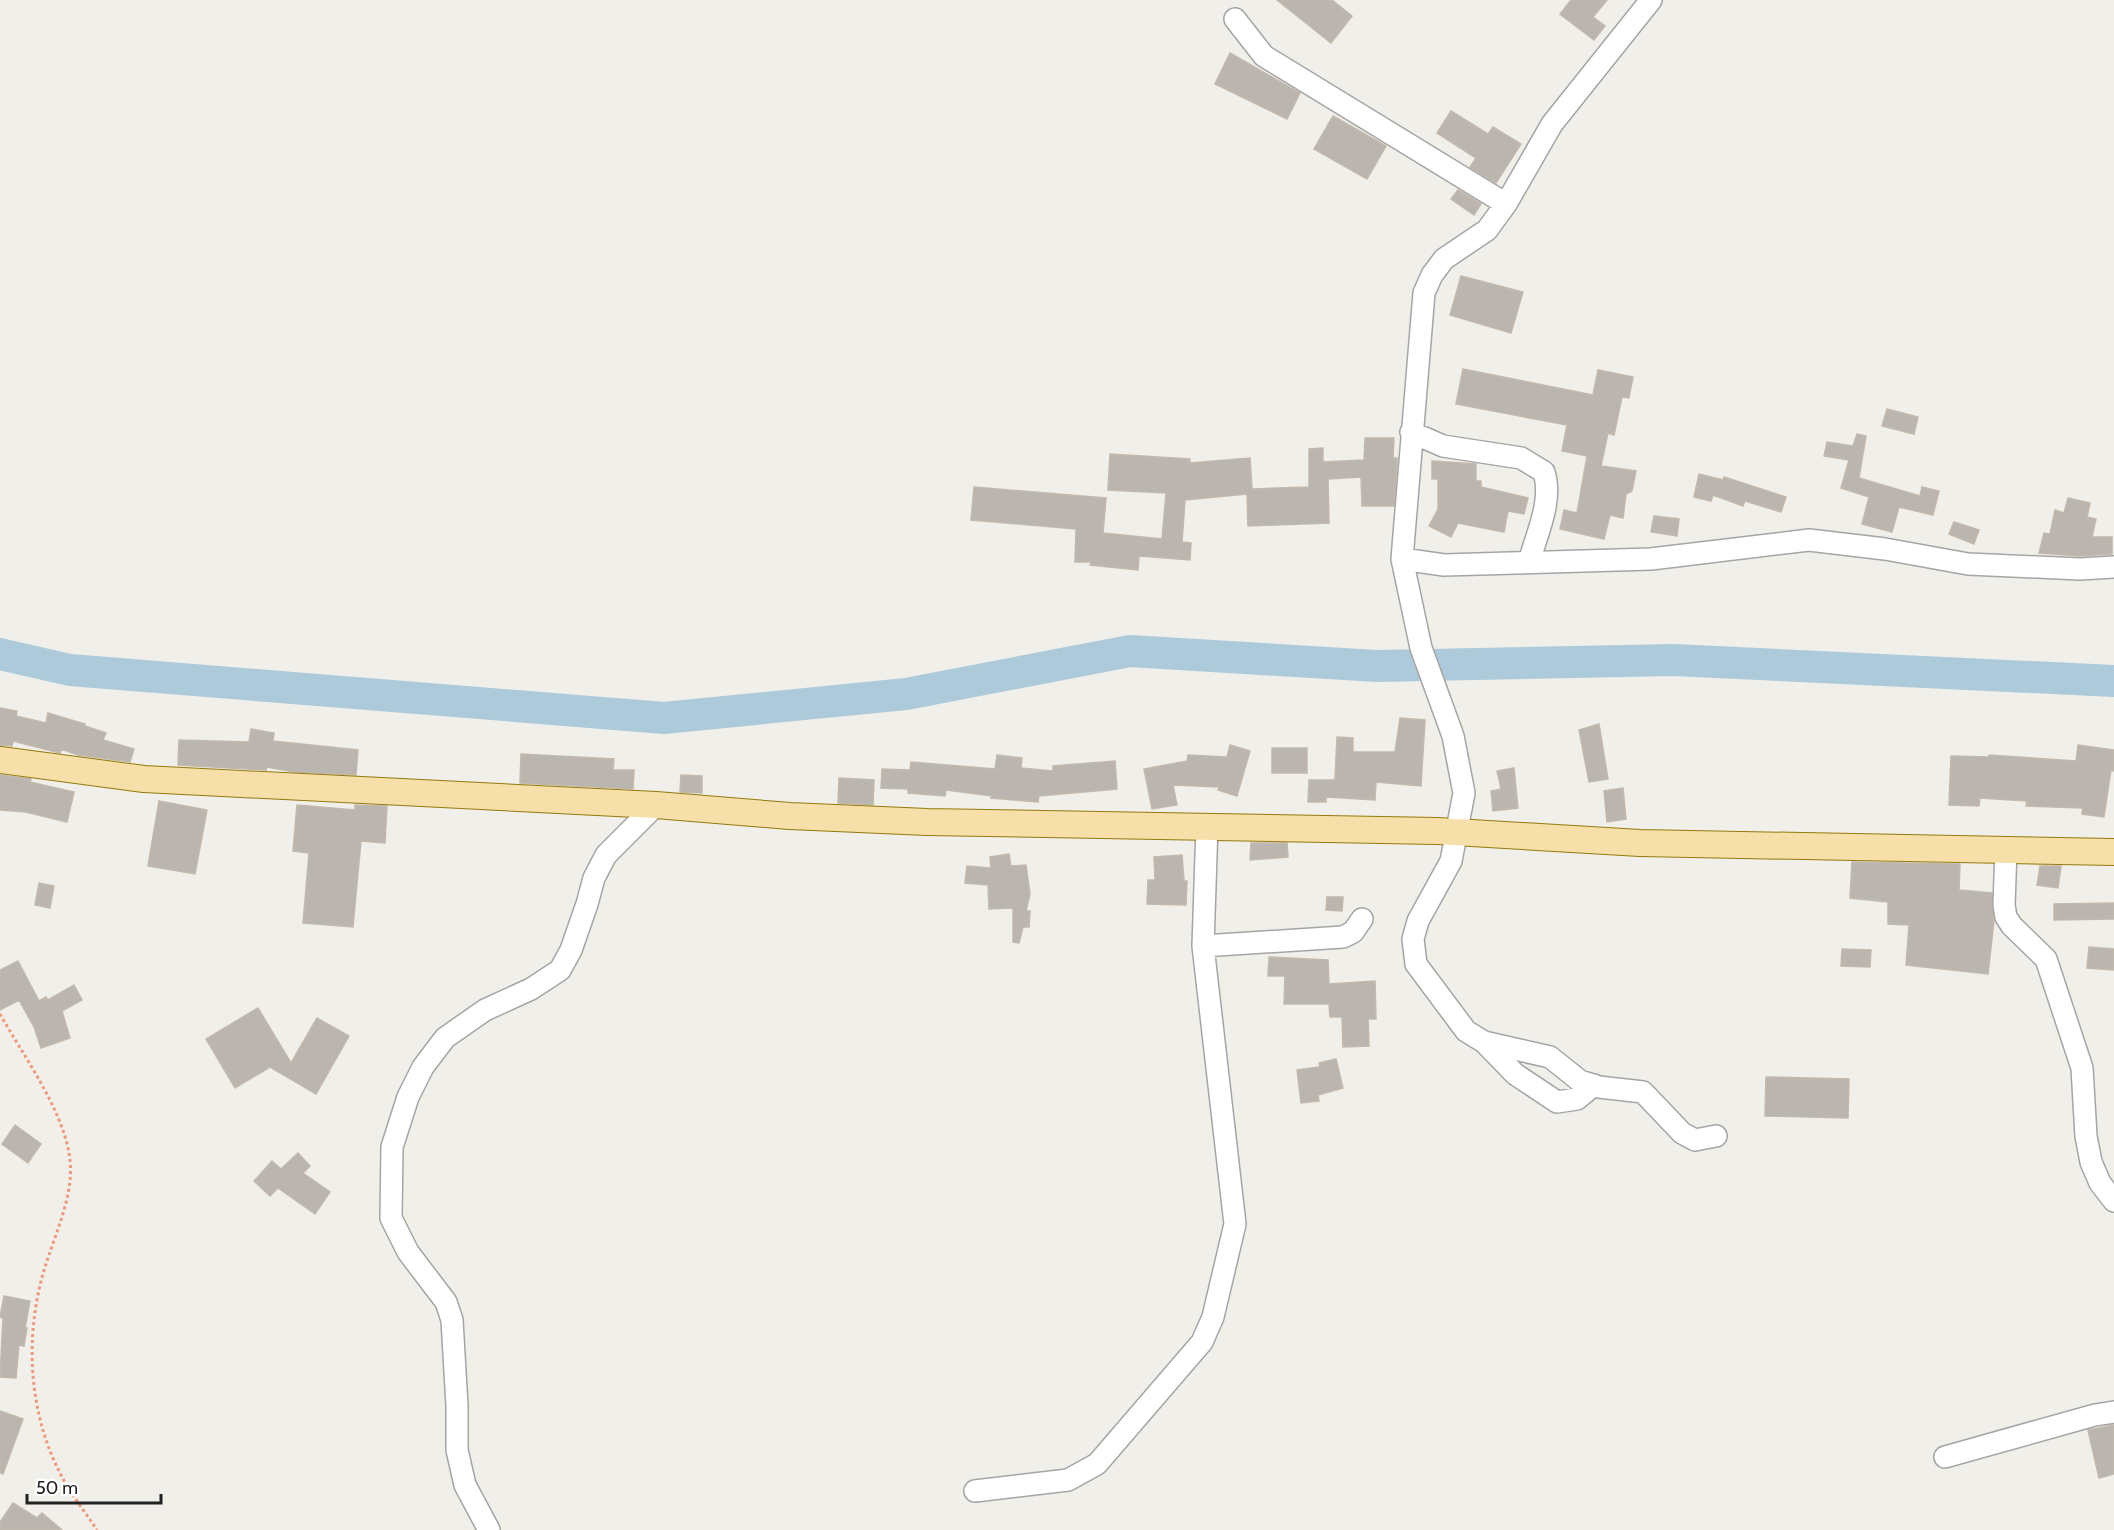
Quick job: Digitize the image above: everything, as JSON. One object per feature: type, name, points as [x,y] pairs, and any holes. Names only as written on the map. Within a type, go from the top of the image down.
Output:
[{"type":"main road","points":[[0,760],[144,779],[656,805],[790,816],[927,822],[1207,825],[1458,832],[1640,843],[2114,852]]},
{"type":"street","points":[[1594,1085],[1577,1099],[1557,1102],[1515,1074],[1484,1042],[1466,1031],[1416,964],[1412,950],[1418,921],[1451,861],[1464,793],[1453,736],[1421,648],[1401,559],[1424,293],[1432,275],[1444,259],[1487,230],[1506,204],[1552,124],[1651,0]]},
{"type":"street","points":[[1235,19],[1264,56],[1506,204]]},
{"type":"street","points":[[1411,432],[1443,446],[1521,458],[1544,471],[1548,485],[1547,498],[1529,562]]},
{"type":"street","points":[[1401,559],[1444,565],[1651,559],[1809,540],[1884,549],[1968,564],[2114,567]]},
{"type":"street","points":[[489,1530],[465,1485],[457,1450],[458,1406],[452,1320],[446,1302],[408,1252],[391,1218],[392,1147],[408,1097],[423,1067],[445,1038],[485,1010],[531,989],[560,970],[571,950],[588,904],[594,878],[606,855],[656,805]]},
{"type":"street","points":[[975,1491],[1068,1480],[1097,1464],[1202,1342],[1208,1331],[1234,1224],[1203,946],[1207,825]]},
{"type":"street","points":[[2006,849],[2004,905],[2006,916],[2012,927],[2046,959],[2082,1068],[2085,1125],[2091,1162],[2100,1183],[2114,1201]]},
{"type":"street","points":[[1203,946],[1343,937],[1353,932],[1362,919]]},
{"type":"street","points":[[1484,1042],[1550,1057],[1580,1081],[1643,1092],[1682,1133],[1695,1140],[1716,1136]]},
{"type":"street","points":[[1946,1457],[2095,1415],[2114,1412]]},
{"type":"path","points":[[0,1014],[46,1095],[69,1153],[68,1198],[39,1285],[32,1332],[33,1371],[37,1405],[51,1452],[69,1488],[98,1530]]},
{"type":"building","points":[[1277,0],[1332,0],[1352,16],[1331,43]]},
{"type":"building","points":[[1571,0],[1607,0],[1593,17],[1605,26],[1594,40],[1560,14]]},
{"type":"building","points":[[1230,53],[1300,93],[1287,119],[1215,84]]},
{"type":"building","points":[[1451,111],[1488,134],[1493,127],[1521,144],[1496,183],[1470,167],[1476,158],[1437,133]]},
{"type":"building","points":[[1333,116],[1386,146],[1367,179],[1314,149]]},
{"type":"building","points":[[1458,190],[1481,204],[1474,215],[1451,199]]},
{"type":"building","points":[[1461,276],[1523,292],[1511,333],[1450,315]]},
{"type":"building","points":[[1463,369],[1593,395],[1598,370],[1633,377],[1629,398],[1622,397],[1614,435],[1608,433],[1601,466],[1636,471],[1632,491],[1626,494],[1623,518],[1610,515],[1604,539],[1560,529],[1564,510],[1577,513],[1587,456],[1562,451],[1567,425],[1456,404]]},
{"type":"building","points":[[1887,409],[1918,417],[1914,434],[1882,426]]},
{"type":"building","points":[[1857,434],[1866,436],[1859,478],[1920,496],[1922,487],[1939,491],[1933,515],[1899,507],[1892,532],[1862,524],[1869,497],[1841,488],[1849,460],[1824,456],[1827,442],[1853,446]]},
{"type":"building","points":[[1365,438],[1394,438],[1393,458],[1397,458],[1397,464],[1394,506],[1362,506],[1361,477],[1328,479],[1329,523],[1248,526],[1247,494],[1185,500],[1182,542],[1191,543],[1190,560],[1139,556],[1138,570],[1090,565],[1091,562],[1075,562],[1076,529],[971,520],[974,487],[1106,498],[1103,533],[1162,539],[1166,493],[1108,490],[1110,454],[1190,459],[1190,463],[1250,458],[1252,489],[1309,487],[1309,449],[1323,448],[1323,462],[1364,460]]},
{"type":"building","points":[[1432,461],[1476,464],[1476,481],[1481,481],[1481,487],[1528,498],[1524,514],[1508,511],[1504,532],[1458,523],[1451,537],[1429,526],[1438,509],[1438,479],[1432,479]]},
{"type":"building","points":[[1699,474],[1723,480],[1724,477],[1786,497],[1781,512],[1745,501],[1743,506],[1713,495],[1711,501],[1694,497]]},
{"type":"building","points":[[2068,498],[2090,503],[2087,517],[2096,519],[2092,537],[2112,537],[2112,554],[2080,556],[2039,553],[2044,533],[2050,534],[2055,510],[2064,513]]},
{"type":"building","points":[[1654,516],[1679,519],[1677,536],[1651,532]]},
{"type":"building","points":[[1954,522],[1979,530],[1974,544],[1949,534]]},
{"type":"building","points":[[0,708],[17,711],[16,716],[46,723],[48,713],[85,724],[85,726],[106,733],[103,740],[134,749],[130,762],[78,755],[61,749],[60,753],[13,741],[12,746],[0,745]]},
{"type":"building","points":[[1400,718],[1425,720],[1421,786],[1376,782],[1375,800],[1326,797],[1326,802],[1308,802],[1309,780],[1335,780],[1337,737],[1353,738],[1353,752],[1395,752]]},
{"type":"building","points":[[1599,724],[1608,779],[1589,782],[1579,730]]},
{"type":"building","points":[[251,729],[274,733],[273,741],[358,750],[356,775],[294,772],[267,767],[266,770],[178,765],[179,740],[249,742]]},
{"type":"building","points":[[1230,745],[1250,751],[1237,796],[1218,790],[1219,787],[1173,785],[1177,805],[1152,809],[1144,769],[1187,761],[1188,755],[1227,757]]},
{"type":"building","points":[[2078,745],[2114,750],[2114,771],[2111,770],[2104,817],[2082,814],[2083,808],[2026,806],[2027,801],[1980,798],[1979,806],[1949,805],[1951,756],[1989,757],[1989,755],[2076,761]]},
{"type":"building","points":[[1272,748],[1307,748],[1307,773],[1272,773]]},
{"type":"building","points":[[521,754],[614,759],[613,770],[634,770],[633,789],[520,783]]},
{"type":"building","points":[[997,755],[1022,758],[1021,768],[1053,771],[1053,766],[1115,761],[1117,789],[1039,796],[1038,802],[991,798],[992,796],[946,790],[945,796],[908,793],[908,789],[881,788],[882,769],[910,770],[911,762],[995,769]]},
{"type":"building","points":[[1514,768],[1518,808],[1493,811],[1491,791],[1501,789],[1497,771]]},
{"type":"building","points":[[0,775],[31,779],[30,782],[74,792],[67,822],[26,812],[0,810]]},
{"type":"building","points":[[681,775],[702,776],[702,793],[680,792]]},
{"type":"building","points":[[839,778],[874,780],[873,805],[838,803]]},
{"type":"building","points":[[1623,788],[1626,819],[1607,822],[1604,791]]},
{"type":"building","points":[[159,801],[207,810],[195,874],[148,866]]},
{"type":"building","points":[[297,805],[355,810],[355,805],[387,806],[385,843],[361,841],[353,927],[303,923],[309,853],[293,851]]},
{"type":"building","points":[[1251,843],[1287,843],[1288,857],[1250,860]]},
{"type":"building","points":[[1009,854],[1011,866],[1026,865],[1030,894],[1026,911],[1030,911],[1029,927],[1023,927],[1019,943],[1013,942],[1013,908],[989,909],[988,885],[965,883],[967,866],[991,868],[990,857]]},
{"type":"building","points":[[1182,855],[1184,881],[1187,881],[1186,905],[1147,904],[1148,880],[1155,880],[1154,857]]},
{"type":"building","points":[[1852,862],[1960,864],[1959,890],[1992,893],[1994,921],[1988,974],[1906,965],[1909,925],[1888,924],[1888,902],[1850,898]]},
{"type":"building","points":[[2040,866],[2061,866],[2058,888],[2037,885]]},
{"type":"building","points":[[39,883],[54,886],[50,908],[35,905]]},
{"type":"building","points":[[1327,897],[1343,897],[1342,911],[1326,910]]},
{"type":"building","points":[[2114,903],[2114,919],[2054,920],[2054,904]]},
{"type":"building","points":[[2089,947],[2114,949],[2114,970],[2087,968]]},
{"type":"building","points":[[1842,949],[1871,950],[1870,967],[1841,966]]},
{"type":"building","points":[[1269,957],[1328,960],[1329,984],[1375,981],[1376,1019],[1368,1019],[1369,1046],[1343,1047],[1342,1017],[1330,1017],[1329,1004],[1284,1004],[1285,976],[1268,976]]},
{"type":"building","points":[[18,961],[39,1001],[46,997],[48,1000],[74,985],[82,1000],[62,1011],[70,1038],[41,1048],[34,1027],[19,1000],[0,1010],[0,970]]},
{"type":"building","points":[[258,1008],[291,1063],[317,1018],[349,1036],[316,1094],[270,1067],[235,1088],[206,1039]]},
{"type":"building","points":[[1336,1059],[1343,1088],[1318,1095],[1319,1101],[1301,1103],[1297,1070],[1320,1067],[1319,1063]]},
{"type":"building","points":[[1766,1077],[1849,1079],[1848,1118],[1765,1116]]},
{"type":"building","points":[[15,1125],[41,1144],[28,1163],[2,1144]]},
{"type":"building","points":[[298,1153],[310,1166],[303,1173],[330,1192],[315,1214],[278,1188],[270,1196],[254,1181],[272,1161],[281,1169]]},
{"type":"building","points":[[4,1296],[30,1301],[24,1346],[19,1345],[16,1378],[0,1377],[3,1318],[0,1317]]},
{"type":"building","points":[[0,1411],[23,1419],[3,1474],[0,1473]]},
{"type":"building","points":[[2114,1425],[2114,1474],[2099,1478],[2088,1430]]},
{"type":"building","points":[[13,1503],[37,1518],[42,1513],[62,1530],[0,1530],[0,1522]]},
{"type":"waterway","points":[[0,654],[70,670],[664,718],[906,694],[1130,651],[1377,666],[1673,660],[2114,681]]}]
